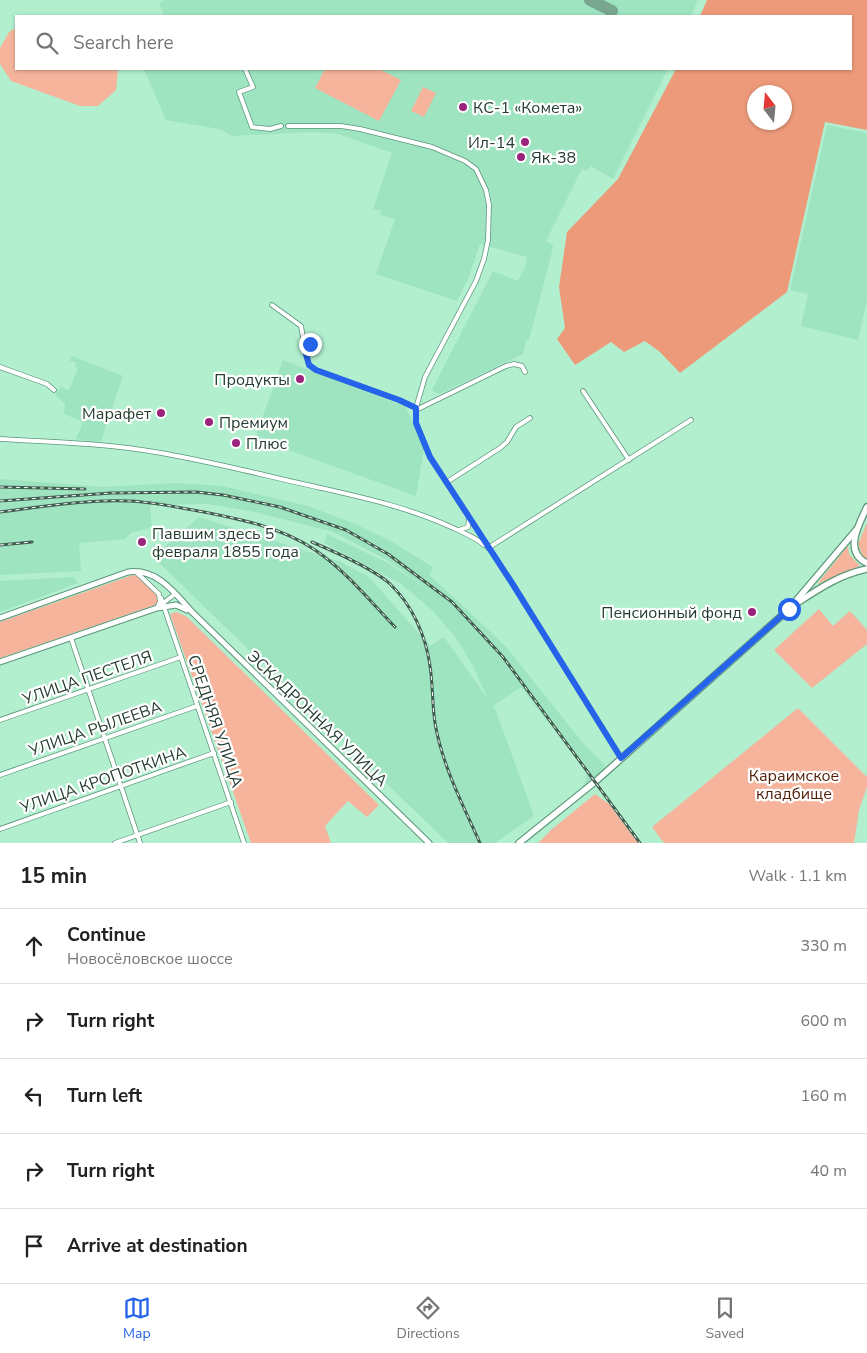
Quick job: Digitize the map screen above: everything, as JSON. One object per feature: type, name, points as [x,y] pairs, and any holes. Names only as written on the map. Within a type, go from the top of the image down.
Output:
[{"type":"main road","points":[[867,507],[857,529],[853,545],[861,560],[867,563]]},
{"type":"main road","points":[[519,843],[621,758],[791,607],[857,529]]},
{"type":"main road","points":[[791,607],[830,582],[867,569]]},
{"type":"main road","points":[[0,618],[135,571]]},
{"type":"main road","name":"ЭСКАДРОННАЯ УЛИЦА","points":[[135,571],[150,574],[168,586],[192,612],[429,843]]},
{"type":"main road","points":[[0,662],[164,605],[182,606],[192,612]]},
{"type":"street","points":[[245,70],[253,87],[239,92],[252,127],[270,129],[281,126]]},
{"type":"street","points":[[288,126],[340,126],[432,147],[465,161],[476,169],[486,190],[490,211],[484,259],[476,280],[425,377],[416,409],[416,423],[430,457],[512,583],[621,758]]},
{"type":"street","points":[[272,305],[301,326],[303,337],[310,344],[306,354],[309,365],[316,370],[399,400],[416,409]]},
{"type":"street","points":[[416,409],[506,366],[514,364],[522,366],[525,372]]},
{"type":"street","points":[[0,367],[47,384],[54,390]]},
{"type":"street","points":[[583,391],[629,460]]},
{"type":"street","points":[[447,482],[500,448],[507,442],[516,427],[530,418]]},
{"type":"street","points":[[488,548],[691,420]]},
{"type":"street","points":[[0,440],[157,452],[351,494],[403,508],[457,530],[481,542],[488,548]]},
{"type":"street","points":[[457,530],[468,527],[468,515]]},
{"type":"street","name":"СРЕДНЯЯ УЛИЦА","points":[[135,571],[150,584],[164,605],[244,843]]},
{"type":"street","points":[[164,605],[175,594]]},
{"type":"street","points":[[157,608],[161,598]]},
{"type":"street","points":[[71,638],[140,843]]},
{"type":"street","name":"УЛИЦА ПЕСТЕЛЯ","points":[[0,720],[182,657]]},
{"type":"street","name":"УЛИЦА РЫЛЕЕВА","points":[[0,775],[197,706]]},
{"type":"street","name":"УЛИЦА КРОПОТКИНА","points":[[0,828],[214,753]]},
{"type":"street","points":[[115,843],[230,802]]},
{"type":"shaded area","points":[[164,0],[698,0],[691,15],[164,15],[159,3]]},
{"type":"shaded area","points":[[707,0],[867,0],[867,130],[825,122],[787,292],[680,373],[660,352],[645,341],[624,352],[611,342],[575,365],[557,339],[565,328],[559,287],[567,232],[618,179],[675,70],[852,70],[852,15],[700,15]]},
{"type":"shaded area","points":[[144,70],[668,70],[613,179],[591,166],[587,171],[582,169],[546,241],[553,245],[552,252],[529,340],[526,341],[523,354],[439,394],[432,390],[493,271],[518,281],[526,265],[527,257],[480,244],[468,279],[457,301],[376,274],[395,219],[380,215],[382,211],[373,209],[392,153],[338,134],[313,132],[232,136],[219,129],[166,120]]},
{"type":"shaded area","points":[[827,125],[867,133],[867,300],[858,340],[801,326],[808,294],[790,290]]},
{"type":"shaded area","points":[[72,356],[123,376],[101,441],[76,439],[83,422],[64,414],[65,404],[55,394],[61,387],[69,390],[78,368],[75,366],[76,363],[70,361]]},
{"type":"shaded area","points":[[283,360],[406,407],[424,449],[416,496],[255,438]]},
{"type":"shaded area","points":[[0,479],[103,487],[176,483],[222,486],[308,506],[355,524],[389,540],[433,567],[429,575],[507,648],[583,743],[605,765],[604,769],[582,788],[587,777],[584,768],[521,687],[493,706],[534,816],[495,843],[448,843],[153,557],[199,517],[341,562],[369,577],[430,646],[444,637],[488,699],[472,664],[456,638],[433,611],[400,583],[324,543],[327,534],[388,563],[437,596],[387,560],[333,532],[255,512],[208,504],[150,505],[152,527],[131,533],[125,539],[79,543],[81,571],[0,575]]},
{"type":"shaded area","points":[[73,577],[78,583],[0,612],[0,581]]},
{"type":"green space","points":[[15,29],[15,70],[118,70],[116,90],[98,106],[80,106],[11,81],[0,64],[0,48],[9,32]]},
{"type":"green space","points":[[324,70],[381,70],[401,80],[379,121],[315,88]]},
{"type":"green space","points":[[423,87],[436,93],[424,117],[411,111]]},
{"type":"green space","points":[[867,523],[867,558],[863,557],[858,544]]},
{"type":"green space","points":[[848,546],[849,554],[860,566],[817,584]]},
{"type":"green space","points":[[133,575],[139,577],[158,596],[158,602],[155,605],[0,658],[0,622]]},
{"type":"green space","points":[[819,609],[833,626],[850,611],[867,630],[867,644],[812,688],[774,650]]},
{"type":"green space","points":[[177,612],[187,617],[379,805],[367,817],[348,801],[325,826],[331,843],[251,843],[170,614]]},
{"type":"green space","name":"Караимское кладбище","points":[[798,708],[867,777],[867,787],[859,810],[854,843],[664,843],[652,827]]},
{"type":"green space","points":[[595,794],[609,804],[638,843],[538,843],[551,830]]},
{"type":"taxiway","points":[[590,0],[612,11]]},
{"type":"railway","points":[[0,487],[85,489]]},
{"type":"railway","points":[[0,501],[111,493],[196,492],[223,495],[280,507],[346,530],[388,554],[452,602],[503,657],[640,843]]},
{"type":"railway","points":[[0,512],[81,502],[129,501],[177,507],[257,524],[287,535],[326,558],[395,627]]},
{"type":"railway","points":[[0,545],[32,542]]},
{"type":"railway","points":[[312,542],[352,560],[382,577],[405,601],[417,621],[428,655],[438,739],[454,784],[480,843]]},
{"type":"place","name":"КС-1 «Комета»","points":[[463,107]]},
{"type":"place","name":"Ил-14","points":[[525,142]]},
{"type":"place","name":"Як-38","points":[[521,157]]},
{"type":"place","name":"Продукты","points":[[300,379]]},
{"type":"place","name":"Марафет","points":[[161,413]]},
{"type":"place","name":"Премиум","points":[[209,422]]},
{"type":"place","name":"Плюс","points":[[236,443]]},
{"type":"place","name":"Павшим здесь 5 февраля 1855 года","points":[[142,542]]},
{"type":"place","name":"Пенсионный фонд","points":[[752,612]]},
{"type":"route","points":[[310,344],[306,354],[309,365],[316,370],[416,408],[416,423],[430,457],[512,583],[621,758],[789,609]]}]
